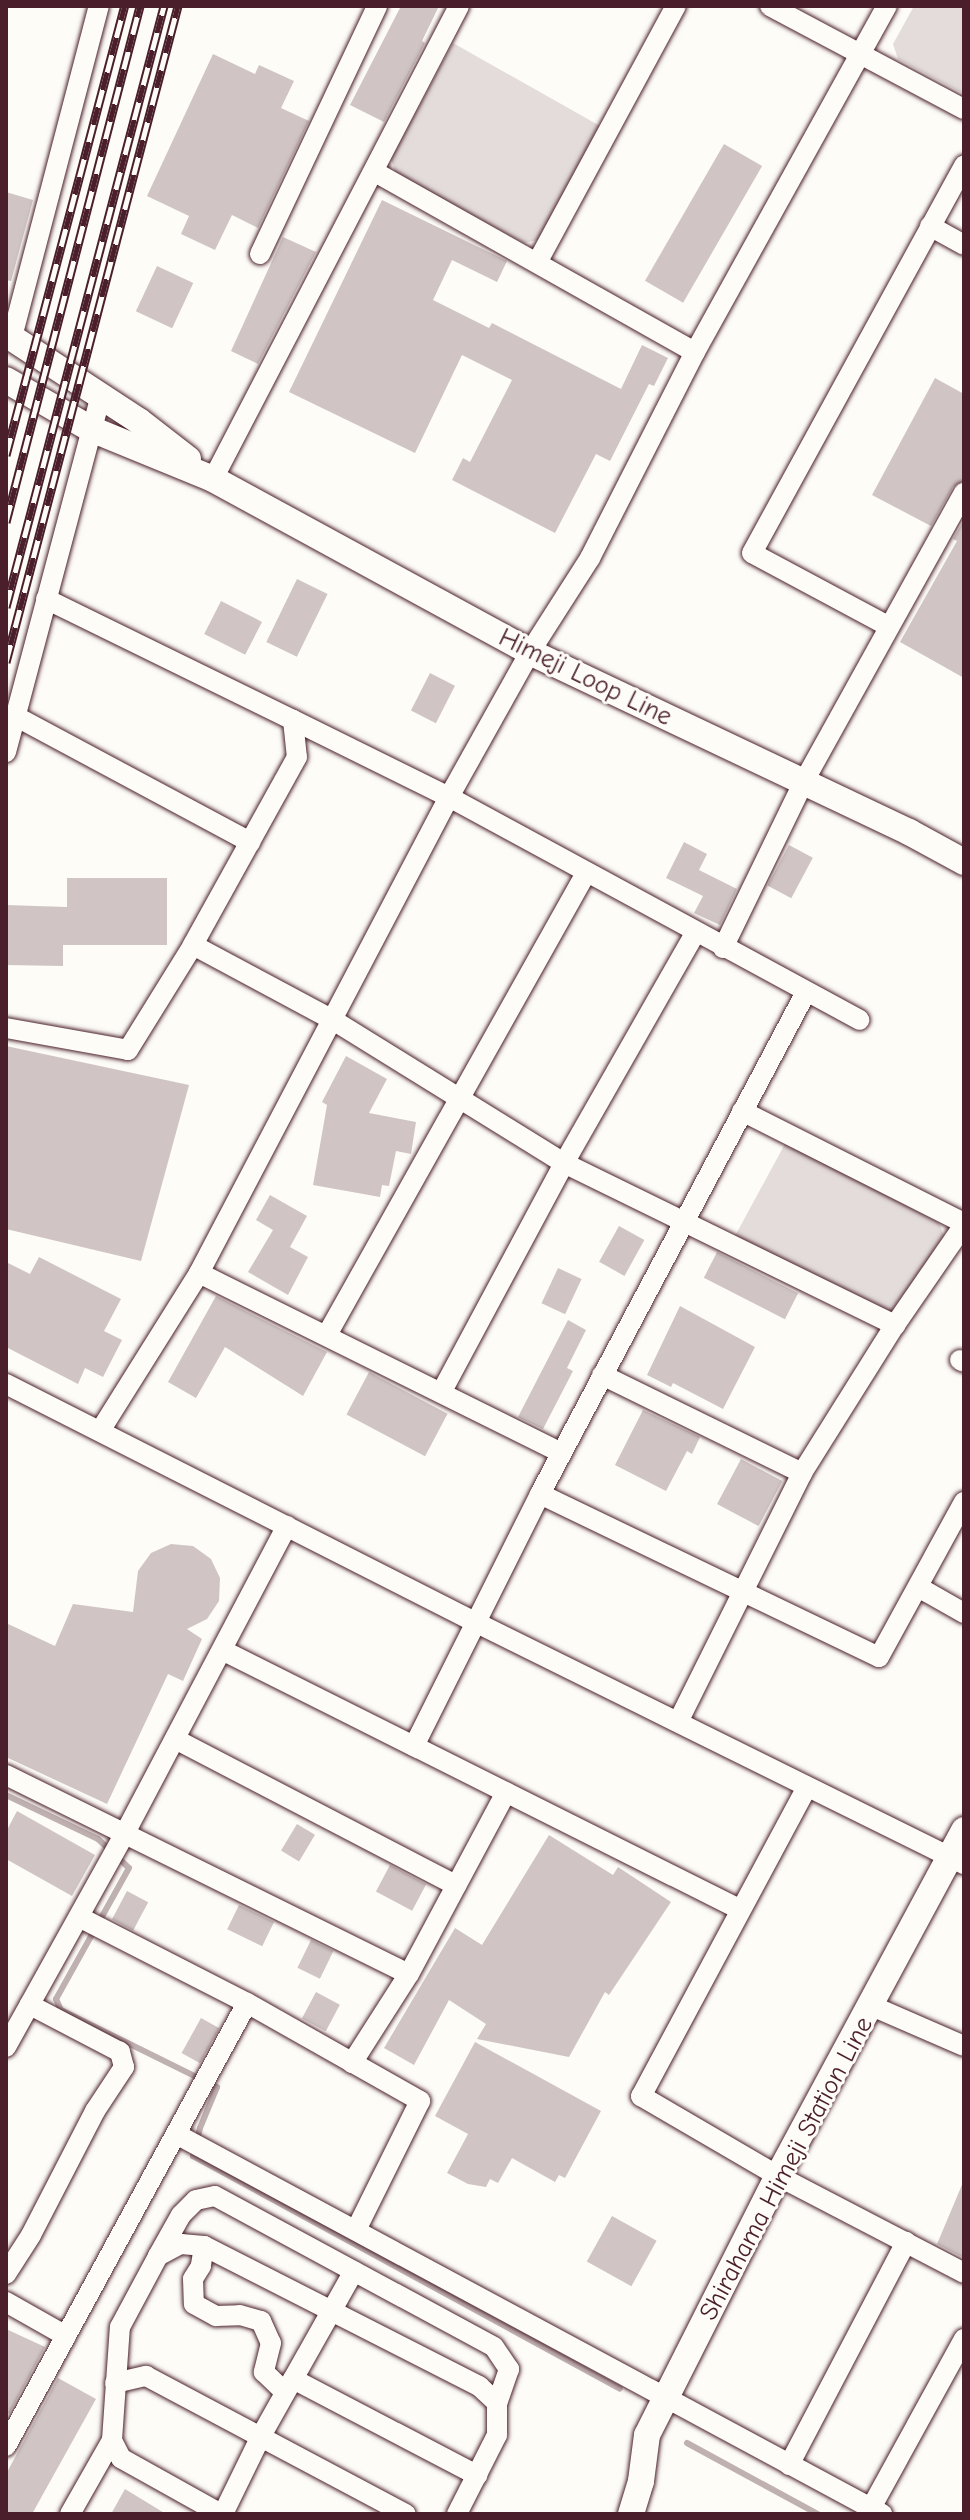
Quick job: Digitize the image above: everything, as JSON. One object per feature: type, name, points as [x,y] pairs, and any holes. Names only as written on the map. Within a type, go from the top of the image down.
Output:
[{"type":"main road","name":"Himeji Loop Line","points":[[9,336],[101,395],[213,479]]},
{"type":"main road","name":"Himeji Loop Line","points":[[6,380],[91,429],[213,479],[530,652],[909,832],[964,862]]},
{"type":"main road","name":"Shirahama Himeji Station Line","points":[[631,2514],[641,2481],[647,2435],[668,2399],[778,2176],[957,1860],[964,1830]]},
{"type":"street","points":[[9,336],[99,6]]},
{"type":"street","points":[[260,254],[377,6]]},
{"type":"street","points":[[213,479],[459,6]]},
{"type":"street","points":[[538,261],[676,6]]},
{"type":"street","points":[[770,6],[964,109]]},
{"type":"street","points":[[100,1431],[199,1273],[449,797],[530,652],[590,558],[695,352],[887,6]]},
{"type":"street","points":[[888,626],[752,553],[964,165]]},
{"type":"street","points":[[375,172],[695,352]]},
{"type":"street","points":[[930,226],[964,245]]},
{"type":"street","points":[[6,752],[101,395]]},
{"type":"street","points":[[723,948],[803,783],[964,493]]},
{"type":"street","points":[[46,599],[449,797],[859,1020]]},
{"type":"street","points":[[15,716],[250,842]]},
{"type":"street","points":[[6,1028],[128,1050],[193,945],[297,757],[293,720]]},
{"type":"street","points":[[328,1333],[586,873]]},
{"type":"street","points":[[442,1391],[564,1163],[695,933]]},
{"type":"street","points":[[193,945],[333,1020],[564,1163],[895,1325]]},
{"type":"street","points":[[414,1746],[561,1453],[806,992]]},
{"type":"street","points":[[678,1722],[802,1473],[895,1325],[964,1224],[742,1111]]},
{"type":"street","points":[[199,1273],[328,1333],[561,1453]]},
{"type":"street","points":[[602,1375],[802,1473]]},
{"type":"street","points":[[6,1384],[475,1622],[957,1860]]},
{"type":"street","points":[[540,1494],[743,1595],[879,1657],[964,1502]]},
{"type":"street","points":[[6,2047],[30,2005],[91,1923],[126,1831],[287,1526]]},
{"type":"street","points":[[918,1587],[964,1613]]},
{"type":"street","points":[[222,1650],[741,1910]]},
{"type":"street","points":[[175,1739],[456,1885]]},
{"type":"street","points":[[6,1775],[126,1831],[409,1974]]},
{"type":"street","points":[[807,1787],[641,2096],[778,2176],[964,2273]]},
{"type":"street","points":[[352,2063],[409,1974],[506,1792]]},
{"type":"street","points":[[91,1923],[247,2003],[420,2101],[356,2230]]},
{"type":"street","points":[[6,2446],[247,2003]]},
{"type":"street","points":[[6,2274],[31,2235],[95,2111],[124,2067],[120,2052],[30,2005]]},
{"type":"street","points":[[872,2006],[964,2046]]},
{"type":"street","points":[[176,2134],[876,2511],[964,2339]]},
{"type":"street","points":[[70,2514],[112,2440],[120,2327],[181,2215],[196,2200],[215,2196],[494,2347],[509,2369],[497,2403],[497,2435],[457,2514]]},
{"type":"street","points":[[789,2465],[906,2242]]},
{"type":"street","points":[[158,2256],[181,2244],[204,2246],[479,2386],[497,2403]]},
{"type":"street","points":[[204,2246],[201,2266],[193,2279],[194,2304],[216,2316],[240,2315],[261,2321],[271,2343],[264,2372],[477,2475]]},
{"type":"street","points":[[112,2440],[121,2458],[222,2514],[261,2436],[354,2271]]},
{"type":"street","points":[[6,2302],[66,2336]]},
{"type":"street","points":[[119,2342],[146,2376],[406,2514]]},
{"type":"street","points":[[115,2383],[146,2376]]},
{"type":"shaded area","points":[[914,6],[964,6],[964,94],[898,59],[893,44]]},
{"type":"shaded area","points":[[453,43],[600,126],[538,240],[524,243],[396,174],[391,159]]},
{"type":"shaded area","points":[[786,1142],[939,1223],[945,1238],[896,1309],[884,1314],[735,1236]]},
{"type":"building","points":[[401,6],[439,6],[422,41],[425,43],[384,122],[350,105]]},
{"type":"building","points":[[213,54],[255,74],[259,65],[294,81],[281,108],[309,121],[258,228],[232,215],[215,250],[181,234],[189,216],[147,196]]},
{"type":"building","points":[[724,144],[762,166],[683,303],[645,281]]},
{"type":"building","points":[[6,192],[33,200],[11,281],[6,280]]},
{"type":"building","points":[[382,200],[507,261],[497,282],[452,260],[433,300],[489,328],[492,323],[621,389],[642,345],[668,358],[654,386],[649,384],[610,461],[596,454],[555,533],[452,480],[463,458],[470,462],[512,380],[462,355],[415,453],[289,392]]},
{"type":"building","points":[[283,237],[316,252],[258,364],[231,351]]},
{"type":"building","points":[[157,266],[193,283],[172,328],[136,311]]},
{"type":"building","points":[[935,378],[964,394],[964,480],[953,487],[931,526],[872,495]]},
{"type":"building","points":[[964,520],[964,678],[900,642],[957,541],[953,539]]},
{"type":"building","points":[[297,579],[328,594],[297,657],[266,642]]},
{"type":"building","points":[[221,601],[262,622],[245,655],[204,634]]},
{"type":"building","points":[[430,673],[455,686],[436,723],[411,710]]},
{"type":"building","points":[[684,842],[707,854],[699,870],[737,889],[720,925],[694,913],[703,896],[666,878]]},
{"type":"building","points":[[789,845],[813,858],[791,898],[767,886]]},
{"type":"building","points":[[67,878],[167,878],[167,945],[63,945],[63,966],[6,965],[6,905],[67,907]]},
{"type":"building","points":[[6,1046],[189,1085],[141,1261],[6,1229]]},
{"type":"building","points":[[346,1056],[387,1079],[369,1113],[416,1122],[411,1154],[396,1151],[389,1186],[382,1185],[380,1197],[313,1185],[327,1105],[322,1102]]},
{"type":"building","points":[[270,1195],[307,1216],[290,1247],[308,1257],[288,1295],[248,1272],[273,1230],[256,1220]]},
{"type":"building","points":[[619,1226],[644,1240],[624,1276],[599,1262]]},
{"type":"building","points":[[717,1252],[798,1293],[785,1319],[704,1278]]},
{"type":"building","points":[[39,1257],[121,1299],[104,1331],[122,1340],[103,1377],[85,1368],[78,1384],[6,1347],[6,1262],[30,1274]]},
{"type":"building","points":[[558,1268],[582,1279],[565,1314],[542,1303]]},
{"type":"building","points":[[216,1296],[327,1352],[303,1396],[225,1347],[196,1398],[168,1382]]},
{"type":"building","points":[[680,1306],[755,1347],[723,1409],[673,1383],[671,1387],[647,1375]]},
{"type":"building","points":[[568,1320],[586,1330],[567,1368],[573,1371],[543,1429],[518,1417]]},
{"type":"building","points":[[369,1372],[448,1414],[425,1456],[346,1414]]},
{"type":"building","points":[[643,1410],[700,1437],[692,1454],[687,1451],[666,1491],[615,1465]]},
{"type":"building","points":[[741,1459],[782,1481],[759,1526],[717,1504]]},
{"type":"building","points":[[171,1544],[193,1546],[211,1559],[220,1578],[219,1601],[207,1619],[187,1629],[202,1639],[183,1681],[168,1674],[107,1804],[6,1757],[6,1623],[55,1646],[73,1604],[133,1612],[138,1571],[151,1553]]},
{"type":"building","points":[[17,1811],[95,1855],[72,1896],[6,1859],[6,1832]]},
{"type":"building","points":[[297,1824],[315,1835],[299,1861],[281,1851]]},
{"type":"building","points":[[549,1835],[613,1875],[618,1867],[671,1902],[609,1995],[605,1992],[569,2057],[477,2039],[486,2024],[449,2000],[414,2065],[384,2048],[455,1928],[482,1945]]},
{"type":"building","points":[[390,1865],[426,1884],[412,1911],[376,1891]]},
{"type":"building","points":[[127,1891],[148,1902],[133,1931],[112,1919]]},
{"type":"building","points":[[239,1905],[274,1922],[262,1946],[227,1929]]},
{"type":"building","points":[[311,1940],[333,1951],[320,1979],[297,1968]]},
{"type":"building","points":[[316,1992],[340,2005],[326,2031],[302,2018]]},
{"type":"building","points":[[201,2018],[219,2028],[200,2063],[182,2053]]},
{"type":"building","points":[[475,2042],[601,2111],[565,2178],[559,2175],[555,2182],[512,2158],[498,2183],[490,2179],[486,2187],[468,2184],[447,2173],[468,2134],[435,2116]]},
{"type":"building","points":[[964,2180],[964,2258],[937,2244]]},
{"type":"building","points":[[612,2216],[657,2241],[631,2286],[587,2261]]},
{"type":"building","points":[[6,2329],[45,2347],[9,2414],[6,2412]]},
{"type":"building","points":[[58,2378],[96,2399],[32,2514],[6,2514],[6,2474]]},
{"type":"building","points":[[125,2489],[166,2514],[111,2514]]},
{"type":"waterway","points":[[6,1795],[98,1839],[129,1868],[56,1999],[61,2010],[217,2087],[200,2128],[193,2156],[620,2389]]},
{"type":"waterway","points":[[687,2443],[818,2514]]},
{"type":"railway","points":[[6,455],[125,6]]},
{"type":"railway","points":[[6,522],[140,6]]},
{"type":"railway","points":[[6,607],[164,6]]},
{"type":"railway","points":[[6,662],[178,6]]}]
